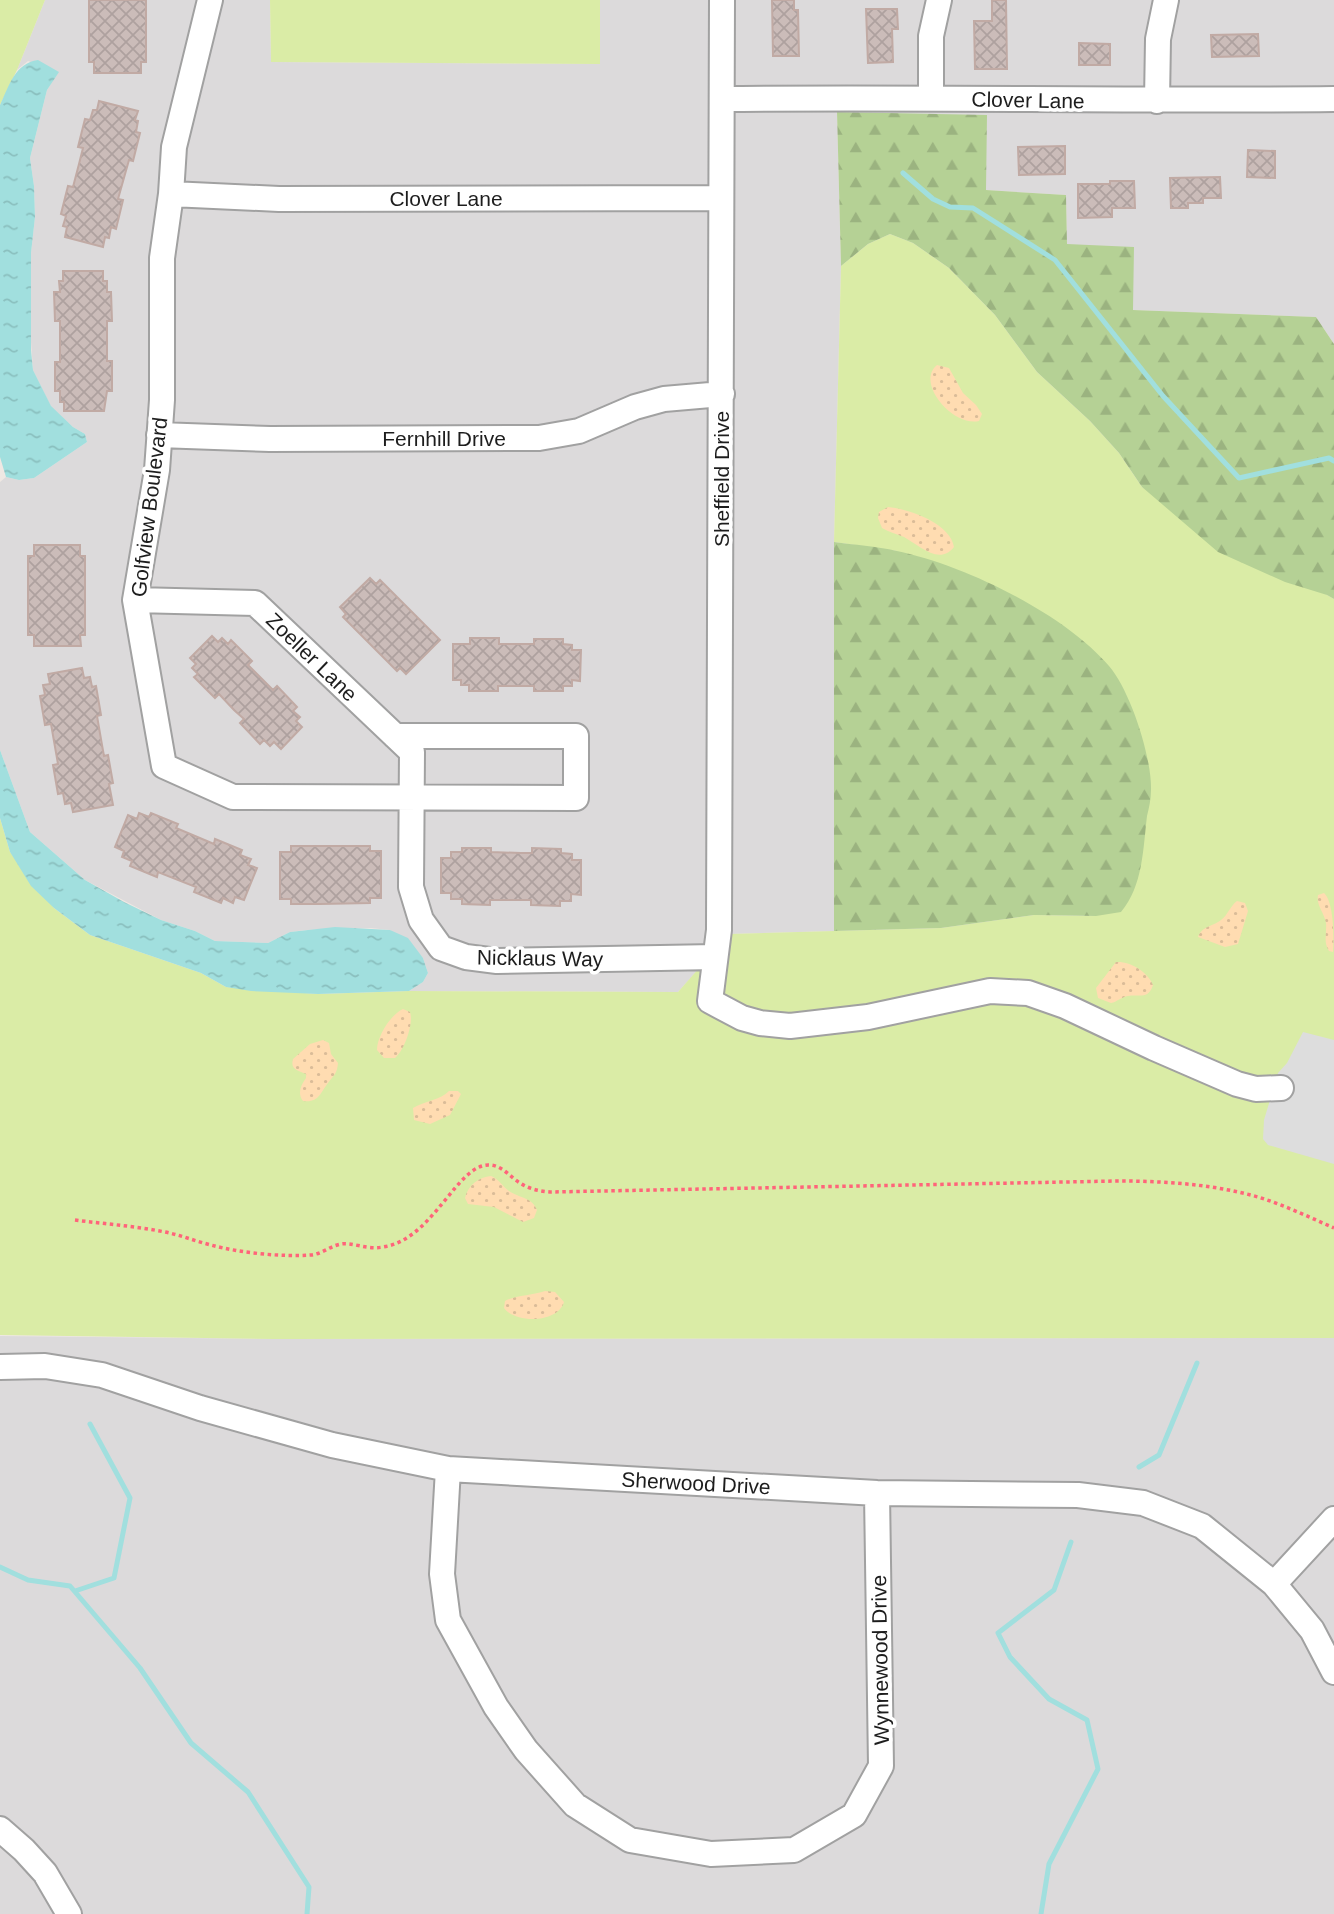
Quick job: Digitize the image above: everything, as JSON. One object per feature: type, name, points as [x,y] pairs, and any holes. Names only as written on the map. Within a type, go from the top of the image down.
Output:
[{"type":"street","name":"Golfview Boulevard","points":[[210,0],[174,147],[162,258],[162,400],[157,470],[135,600],[164,766],[233,797],[576,798],[576,736],[395,736]]},
{"type":"street","name":"Sheffield Drive","points":[[722,0],[719,930],[710,1001],[742,1018],[790,1026],[837,1022],[990,991],[1017,992],[1040,996],[1065,1006],[1237,1084],[1256,1089],[1281,1088]]},
{"type":"street","points":[[931,98],[931,36],[939,0]]},
{"type":"street","points":[[1157,101],[1158,38],[1166,0]]},
{"type":"street","name":"Clover Lane","points":[[722,100],[1334,99]]},
{"type":"street","name":"Clover Lane","points":[[171,194],[279,199],[722,198]]},
{"type":"street","name":"Fernhill Drive","points":[[159,435],[270,439],[539,438],[579,431],[635,407],[664,399],[722,394]]},
{"type":"street","name":"Zoeller Lane","points":[[135,600],[255,603],[412,752],[412,798]]},
{"type":"street","name":"Nicklaus Way","points":[[412,798],[411,887],[421,920],[441,948],[466,957],[497,961],[715,957]]},
{"type":"street","name":"Sherwood Drive","points":[[0,1367],[45,1366],[102,1375],[200,1408],[332,1445],[447,1469],[877,1493],[1078,1495],[1143,1503],[1202,1526],[1274,1584],[1312,1630],[1334,1672]]},
{"type":"street","name":"Wynnewood Drive","points":[[447,1469],[442,1574],[448,1620],[496,1707],[526,1750],[583,1810],[630,1840],[711,1854],[794,1850],[854,1815],[881,1766],[877,1493]]},
{"type":"street","points":[[1274,1584],[1334,1520]]},
{"type":"street","points":[[0,1829],[45,1873],[69,1914]]},
{"type":"path","points":[[75,1220],[162,1232],[240,1252],[306,1255],[317,1254],[341,1244],[380,1248],[401,1242],[421,1228],[465,1176],[488,1164],[502,1169],[526,1187],[550,1192],[1160,1182],[1210,1187],[1247,1195],[1334,1228]]},
{"type":"shaded area","points":[[45,0],[270,0],[271,62],[600,64],[600,0],[1334,0],[1334,344],[1316,317],[1133,310],[1067,244],[1066,195],[986,190],[837,112],[841,266],[834,542],[834,931],[730,934],[678,992],[409,991],[423,982],[428,973],[423,958],[390,930],[306,930],[290,932],[268,943],[215,941],[161,920],[85,880],[30,832],[0,750],[0,482],[6,477],[19,480],[34,478],[87,442],[85,434],[51,407],[33,370],[30,328],[31,253],[35,217],[30,158],[47,90],[58,72],[28,61],[17,70]]},
{"type":"shaded area","points":[[1303,1032],[1334,1040],[1334,1164],[1268,1145],[1263,1139],[1264,1120],[1278,1073],[1287,1063]]},
{"type":"shaded area","points":[[0,1336],[274,1339],[1334,1338],[1334,1914],[0,1914]]},
{"type":"green space","points":[[0,0],[45,0],[0,105]]},
{"type":"green space","points":[[270,0],[600,0],[600,64],[271,62]]},
{"type":"green space","points":[[837,112],[987,115],[986,190],[1066,195],[1067,244],[1134,247],[1133,310],[1316,317],[1334,344],[1334,599],[1285,582],[1218,552],[1142,487],[1119,453],[1090,421],[1037,372],[995,315],[949,268],[913,243],[890,234],[868,244],[841,266]]},
{"type":"green space","points":[[890,234],[913,243],[949,268],[995,315],[1037,372],[1090,421],[1119,453],[1142,487],[1334,599],[1334,1338],[274,1339],[0,1335],[0,818],[10,852],[54,908],[90,935],[201,973],[226,987],[318,994],[409,991],[678,992],[729,934],[941,928],[1034,915],[1096,916],[897,551],[834,542],[841,266],[868,244]]},
{"type":"green space","points":[[834,542],[897,551],[952,567],[982,580],[1040,610],[1090,646],[1109,666],[1132,707],[1144,743],[1150,776],[1151,797],[1141,867],[1134,891],[1121,912],[1096,916],[1034,915],[941,928],[834,931]]},
{"type":"sand","points":[[937,365],[949,368],[963,393],[982,414],[979,421],[958,417],[940,402],[931,382],[931,373]]},
{"type":"sand","points":[[888,507],[917,514],[937,524],[951,538],[954,547],[942,555],[936,554],[882,528],[879,512]]},
{"type":"sand","points":[[1324,893],[1332,912],[1333,952],[1329,951],[1326,944],[1326,923],[1318,902],[1318,895]]},
{"type":"sand","points":[[1237,901],[1245,903],[1248,911],[1238,944],[1225,947],[1198,937],[1205,929],[1223,918]]},
{"type":"sand","points":[[1116,962],[1133,965],[1143,972],[1153,985],[1149,993],[1111,1003],[1098,998],[1096,988]]},
{"type":"sand","points":[[403,1009],[410,1012],[411,1023],[402,1050],[395,1058],[384,1058],[377,1050],[379,1039],[389,1021]]},
{"type":"sand","points":[[323,1040],[329,1043],[331,1054],[338,1063],[337,1070],[318,1096],[313,1100],[303,1101],[300,1092],[306,1074],[294,1068],[293,1059],[310,1044]]},
{"type":"sand","points":[[449,1091],[458,1091],[461,1094],[450,1115],[430,1124],[414,1120],[413,1108]]},
{"type":"sand","points":[[491,1176],[509,1191],[532,1203],[537,1210],[534,1218],[523,1222],[494,1207],[468,1204],[465,1198],[471,1186],[482,1178]]},
{"type":"sand","points":[[545,1291],[555,1292],[564,1302],[554,1314],[527,1319],[504,1308],[508,1299]]},
{"type":"water","points":[[38,60],[59,72],[47,90],[30,158],[35,217],[31,253],[33,370],[51,406],[73,427],[85,434],[87,442],[34,478],[19,480],[6,477],[0,457],[0,105],[18,71],[30,62]]},
{"type":"water","points":[[0,750],[30,832],[85,880],[124,902],[215,941],[268,943],[290,932],[335,927],[390,930],[408,938],[423,958],[428,973],[423,982],[409,991],[318,994],[251,991],[226,987],[201,973],[90,935],[54,908],[31,886],[10,852],[0,818]]},
{"type":"building","points":[[89,0],[146,0],[146,62],[141,62],[141,73],[94,73],[94,62],[89,62]]},
{"type":"building","points":[[772,0],[794,0],[794,10],[798,10],[799,56],[773,56]]},
{"type":"building","points":[[992,0],[1006,0],[1007,69],[975,69],[974,21],[992,21]]},
{"type":"building","points":[[866,9],[897,9],[898,29],[892,29],[893,62],[868,63]]},
{"type":"building","points":[[1258,34],[1259,56],[1212,57],[1211,35]]},
{"type":"building","points":[[1079,43],[1110,44],[1110,65],[1079,65]]},
{"type":"building","points":[[99,101],[138,111],[135,120],[138,121],[136,132],[140,133],[133,161],[129,160],[118,199],[123,200],[116,229],[111,227],[109,238],[105,237],[103,247],[65,237],[67,227],[63,226],[66,216],[61,214],[68,186],[73,187],[79,164],[83,148],[78,147],[85,119],[90,120]]},
{"type":"building","points":[[1065,146],[1065,174],[1019,175],[1018,147]]},
{"type":"building","points":[[1248,150],[1275,151],[1275,178],[1247,177]]},
{"type":"building","points":[[1220,177],[1221,198],[1203,198],[1203,203],[1188,203],[1188,208],[1171,208],[1170,178]]},
{"type":"building","points":[[1110,181],[1134,181],[1135,208],[1112,208],[1112,217],[1078,218],[1078,184],[1110,184]]},
{"type":"building","points":[[63,271],[103,271],[107,292],[111,292],[112,321],[107,321],[107,361],[112,361],[112,391],[107,391],[104,411],[64,411],[64,402],[60,402],[60,391],[55,391],[55,362],[60,362],[60,321],[55,321],[54,292],[60,292],[59,281],[63,281]]},
{"type":"building","points":[[34,545],[80,545],[80,556],[85,556],[85,635],[80,635],[81,646],[34,646],[34,635],[28,635],[28,556],[34,556]]},
{"type":"building","points":[[370,578],[376,584],[380,580],[440,640],[406,674],[400,668],[397,671],[343,617],[346,614],[340,607]]},
{"type":"building","points":[[212,636],[218,642],[222,638],[228,644],[231,640],[252,661],[248,665],[273,690],[277,686],[297,707],[293,711],[300,717],[296,721],[302,727],[281,749],[274,742],[270,746],[264,740],[260,744],[240,723],[244,719],[219,694],[215,698],[194,677],[198,674],[192,668],[196,664],[190,658]]},
{"type":"building","points":[[470,638],[499,638],[499,644],[534,644],[534,639],[563,639],[563,644],[572,645],[572,650],[581,650],[580,681],[572,680],[572,686],[563,686],[563,691],[534,691],[534,686],[498,686],[498,691],[469,691],[469,685],[461,685],[461,680],[453,680],[453,644],[470,644]]},
{"type":"building","points":[[82,668],[84,678],[90,677],[92,687],[96,686],[101,715],[97,716],[104,756],[108,755],[113,783],[109,784],[113,805],[73,812],[71,803],[65,804],[63,793],[58,794],[53,765],[58,764],[51,724],[45,725],[40,696],[45,695],[43,685],[50,684],[48,674]]},
{"type":"building","points":[[139,813],[149,817],[151,813],[178,824],[176,828],[214,844],[215,839],[242,850],[240,855],[251,859],[248,865],[257,868],[244,900],[235,897],[233,903],[223,898],[221,903],[194,892],[196,887],[158,872],[157,877],[130,866],[132,861],[122,857],[124,851],[115,847],[128,815],[137,819]]},
{"type":"building","points":[[291,846],[370,846],[370,851],[381,851],[381,898],[370,898],[370,903],[320,904],[291,904],[291,899],[280,899],[280,852],[291,852]]},
{"type":"building","points":[[462,848],[491,848],[491,852],[521,853],[532,853],[532,848],[561,849],[561,853],[572,854],[572,860],[581,860],[581,895],[571,894],[571,901],[560,901],[560,906],[531,905],[531,900],[490,900],[490,905],[462,904],[462,899],[451,899],[451,893],[441,893],[441,858],[451,858],[451,852],[462,852]]},
{"type":"waterway","points":[[903,173],[933,199],[950,207],[973,208],[1055,260],[1163,396],[1239,478],[1329,458],[1334,461]]},
{"type":"waterway","points":[[1139,1467],[1159,1455],[1197,1363]]},
{"type":"waterway","points":[[75,1591],[114,1578],[130,1498],[90,1424]]},
{"type":"waterway","points":[[1041,1914],[1049,1864],[1098,1769],[1087,1720],[1049,1699],[1010,1657],[998,1633],[1054,1590],[1071,1542]]},
{"type":"waterway","points":[[0,1567],[28,1580],[70,1586],[140,1668],[191,1743],[248,1792],[309,1887],[307,1914]]}]
